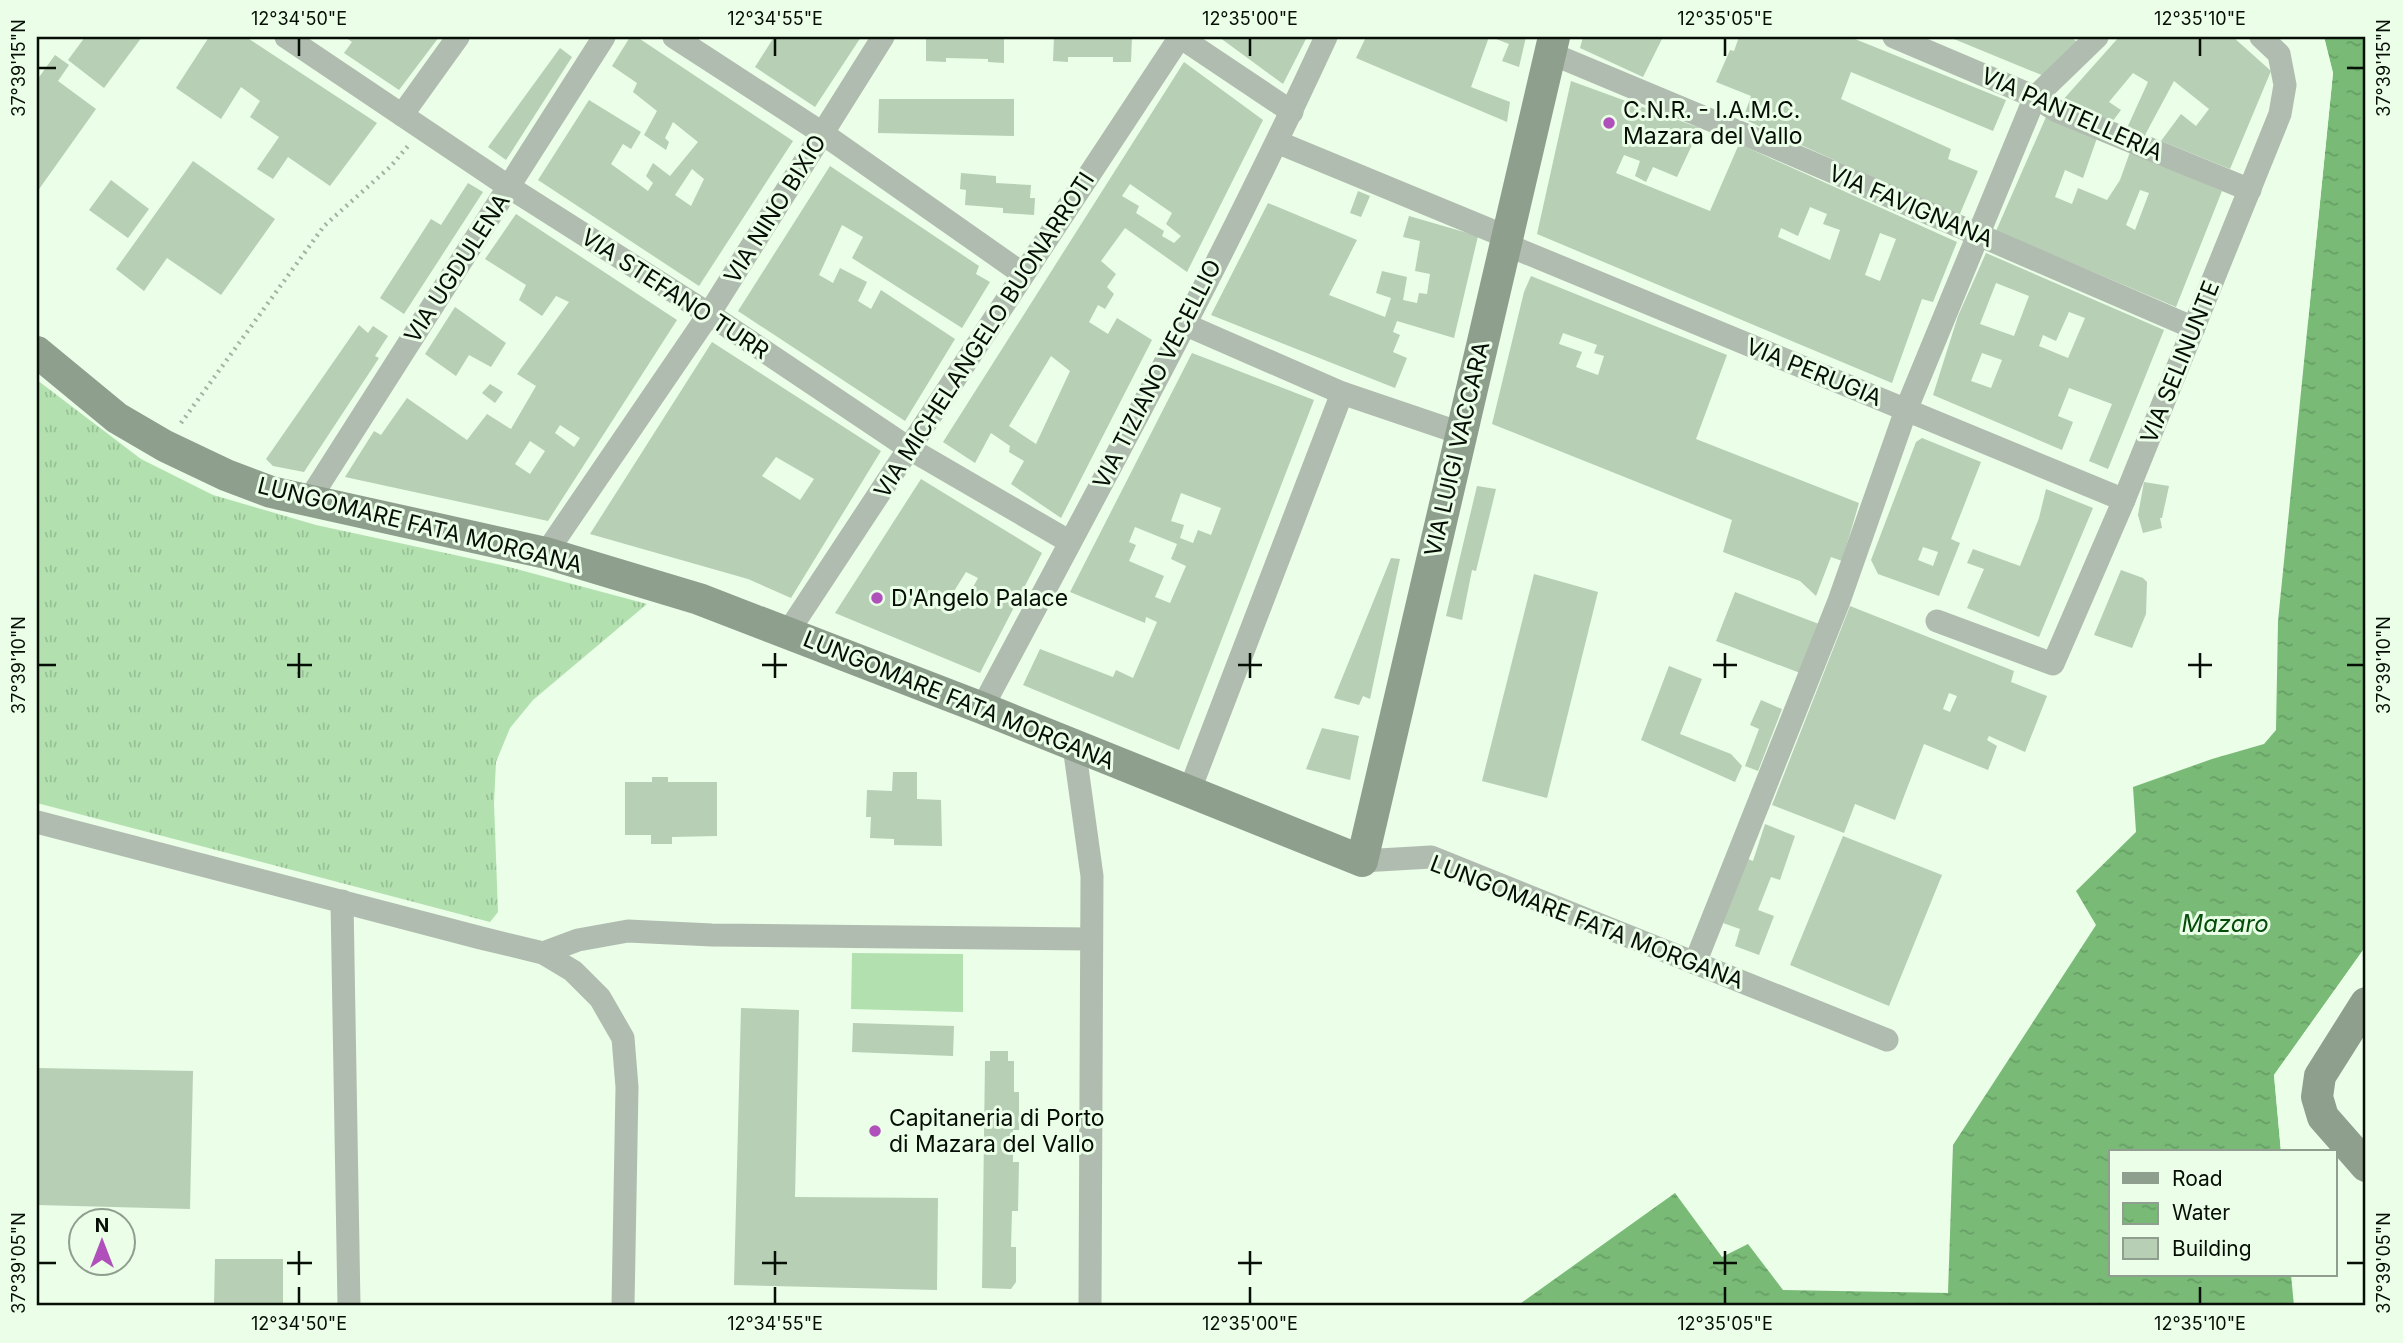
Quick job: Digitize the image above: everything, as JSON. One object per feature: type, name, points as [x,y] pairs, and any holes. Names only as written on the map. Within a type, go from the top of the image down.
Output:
[{"type":"main road","name":"VIA LUIGI VACCARA","points":[[1362,861],[1552,45]]},
{"type":"main road","name":"LUNGOMARE FATA MORGANA","points":[[37,352],[117,418],[164,446],[226,475],[260,488],[546,553],[699,599],[982,708],[1362,861]]},
{"type":"main road","points":[[2366,1003],[2320,1076],[2317,1097],[2323,1117],[2366,1166]]},
{"type":"street","name":"VIA STEFANO TURR","points":[[286,37],[509,187],[709,314],[910,449],[1070,542]]},
{"type":"street","points":[[402,115],[458,37]]},
{"type":"street","name":"VIA UGDULENA","points":[[309,499],[604,37]]},
{"type":"street","points":[[674,37],[822,133],[1023,274]]},
{"type":"street","name":"VIA NINO BIXIO","points":[[546,553],[709,314],[883,37]]},
{"type":"street","points":[[1180,37],[1292,112]]},
{"type":"street","name":"VIA MICHELANGELO BUONARROTI","points":[[788,632],[1180,37]]},
{"type":"street","name":"VIA TIZIANO VECELLIO","points":[[982,708],[1184,324],[1292,112],[1326,37]]},
{"type":"street","name":"VIA PANTELLERIA","points":[[1894,37],[2035,97],[2057,111],[2250,190]]},
{"type":"street","points":[[1695,963],[1839,601],[1906,410],[2035,97],[2095,37]]},
{"type":"street","name":"VIA SELINUNTE","points":[[1937,621],[2053,664],[2124,500],[2280,114],[2285,85],[2279,54],[2261,37]]},
{"type":"street","name":"VIA FAVIGNANA","points":[[1552,45],[1775,147],[2194,328]]},
{"type":"street","name":"VIA PERUGIA","points":[[1277,142],[2124,500]]},
{"type":"street","points":[[1184,324],[1342,393],[1460,433]]},
{"type":"street","points":[[1189,792],[1342,393]]},
{"type":"street","points":[[1074,746],[1092,876],[1090,1306]]},
{"type":"street","points":[[37,822],[543,953],[573,971],[600,998],[623,1038],[627,1087],[623,1306]]},
{"type":"street","name":"LUNGOMARE FATA MORGANA","points":[[1362,861],[1431,857],[1887,1040]]},
{"type":"street","points":[[342,901],[349,1306]]},
{"type":"street","points":[[543,953],[578,940],[628,931],[712,935],[1091,939]]},
{"type":"path","points":[[164,446],[324,226],[391,166],[422,129]]},
{"type":"green space","points":[[37,380],[141,459],[213,495],[316,525],[501,565],[647,604],[533,700],[510,728],[496,762],[494,803],[498,912],[490,922],[37,803]]},
{"type":"green space","points":[[852,953],[963,954],[963,1012],[851,1009]]},
{"type":"water","name":"Mazaro","points":[[2324,37],[2366,37],[2366,946],[2274,1075],[2281,1150],[2109,1150],[2109,1276],[2291,1276],[2294,1306],[1517,1306],[1675,1193],[1722,1257],[1748,1244],[1783,1290],[1948,1293],[1953,1145],[2096,925],[2076,891],[2136,832],[2133,787],[2264,744],[2276,730],[2278,621],[2333,73]]},
{"type":"pier","points":[[2320,37],[2324,37],[2333,73],[2308,320],[2305,323],[2330,73]]},
{"type":"pier","points":[[2366,946],[2366,952],[2277,1076],[2284,1150],[2281,1150],[2274,1075]]},
{"type":"building","points":[[85,37],[142,37],[104,88],[68,60]]},
{"type":"building","points":[[209,37],[246,37],[377,123],[330,186],[288,157],[273,179],[257,169],[279,137],[250,117],[260,101],[241,87],[221,119],[176,88]]},
{"type":"building","points":[[345,37],[439,37],[399,90],[344,53],[352,42]]},
{"type":"building","points":[[630,37],[637,37],[793,141],[699,286],[538,180],[589,100],[641,132],[631,149],[623,144],[611,164],[648,191],[653,183],[646,176],[653,163],[670,176],[698,142],[673,122],[665,138],[669,142],[666,150],[644,135],[657,111],[633,92],[637,83],[612,66]],"holes":[[[692,169],[704,179],[691,206],[675,195]]]},
{"type":"building","points":[[774,37],[861,37],[815,107],[755,67]]},
{"type":"building","points":[[926,37],[1004,37],[1004,63],[988,62],[988,59],[946,58],[946,62],[926,61]]},
{"type":"building","points":[[1054,37],[1132,37],[1131,62],[1113,62],[1113,57],[1068,57],[1068,62],[1053,61]]},
{"type":"building","points":[[1219,37],[1307,37],[1283,84]]},
{"type":"building","points":[[1366,37],[1489,37],[1471,87],[1510,102],[1507,122],[1356,58]]},
{"type":"building","points":[[1491,37],[1526,37],[1519,67],[1502,61],[1509,44]]},
{"type":"building","points":[[1583,37],[1663,37],[1643,77],[1580,48]]},
{"type":"building","points":[[1739,37],[1850,37],[2006,100],[1993,131],[1851,72],[1841,99],[1951,149],[1948,159],[1978,171],[1959,216],[1743,119],[1751,96],[1716,82]]},
{"type":"building","points":[[1949,37],[2071,37],[2077,42],[2044,76]]},
{"type":"building","points":[[2119,37],[2233,37],[2271,71],[2230,169],[2161,141],[2181,114],[2196,126],[2209,109],[2174,81],[2145,135],[2127,128],[2148,82],[2133,73],[2109,102],[2121,110],[2112,122],[2062,101]]},
{"type":"building","points":[[560,48],[572,57],[506,160],[488,147]]},
{"type":"building","points":[[55,55],[69,65],[58,81],[96,109],[37,192],[37,80]]},
{"type":"building","points":[[1184,62],[1263,120],[1187,272],[1125,228],[1101,261],[1116,274],[1107,287],[1114,294],[1105,309],[1098,305],[1089,322],[1108,334],[1117,318],[1152,340],[1061,518],[1011,484],[1024,461],[1009,452],[1010,446],[991,433],[975,463],[943,442]],"holes":[[[1130,184],[1172,213],[1166,224],[1181,236],[1174,243],[1162,236],[1164,231],[1136,213],[1139,206],[1122,196]],[[1051,356],[1070,371],[1036,444],[1009,426]]]},
{"type":"building","points":[[1571,81],[1700,128],[1677,177],[1653,167],[1646,182],[1635,176],[1640,161],[1624,155],[1616,173],[1710,211],[1739,144],[1957,242],[1933,302],[1922,299],[1892,383],[1537,234]],"holes":[[[1810,207],[1827,214],[1823,224],[1840,230],[1830,260],[1778,237],[1781,228],[1798,236]],[[1880,233],[1896,239],[1880,281],[1865,275]]]},
{"type":"building","points":[[879,99],[1014,99],[1014,136],[878,133]]},
{"type":"building","points":[[2046,117],[2097,138],[2083,178],[2065,170],[2055,197],[2072,204],[2078,188],[2107,200],[2120,180],[2130,152],[2222,191],[2176,307],[1996,231]],"holes":[[[2140,190],[2149,193],[2135,230],[2126,225]]]},
{"type":"building","points":[[193,161],[275,219],[221,295],[167,258],[144,291],[116,269]]},
{"type":"building","points":[[830,166],[979,266],[976,274],[990,282],[962,328],[852,258],[863,237],[842,225],[819,275],[833,283],[840,268],[867,282],[858,301],[871,309],[881,290],[955,339],[905,421],[738,311]]},
{"type":"building","points":[[961,173],[996,176],[996,183],[1031,185],[1030,198],[1035,198],[1034,215],[1003,213],[1003,208],[965,205],[966,190],[960,189]]},
{"type":"building","points":[[111,180],[149,209],[128,238],[89,210]]},
{"type":"building","points":[[468,183],[483,192],[404,314],[380,298],[431,219],[441,225]]},
{"type":"building","points":[[1358,191],[1370,196],[1361,217],[1350,213]]},
{"type":"building","points":[[1268,203],[1357,240],[1329,295],[1385,317],[1391,298],[1376,293],[1382,271],[1407,277],[1403,300],[1417,303],[1419,293],[1427,294],[1430,274],[1415,271],[1420,241],[1403,237],[1409,216],[1478,236],[1454,338],[1397,321],[1393,332],[1400,335],[1393,352],[1407,358],[1395,388],[1211,315]]},
{"type":"building","points":[[516,214],[677,320],[548,521],[345,477],[374,431],[381,435],[407,398],[467,440],[487,414],[511,429],[536,386],[517,374],[569,302],[556,296],[542,316],[519,300],[526,285],[485,259]],"holes":[[[560,425],[580,438],[574,447],[555,433]],[[530,441],[545,451],[530,474],[515,464]]]},
{"type":"building","points":[[1986,253],[2164,330],[2108,469],[2089,461],[2112,404],[2069,388],[2058,416],[2073,422],[2062,450],[1933,395],[1958,316]],"holes":[[[1996,283],[2029,296],[2014,336],[1980,324]],[[2069,312],[2085,318],[2068,358],[2039,346],[2043,335],[2056,341]],[[1982,353],[2002,360],[1991,388],[1971,381]]]},
{"type":"building","points":[[1531,276],[1727,355],[1696,439],[1859,503],[1842,561],[1831,557],[1816,596],[1800,581],[1723,552],[1732,520],[1492,424],[1524,292]],"holes":[[[1563,333],[1597,345],[1594,353],[1604,356],[1598,375],[1576,367],[1582,352],[1559,344]]]},
{"type":"building","points":[[455,307],[506,343],[491,367],[469,355],[456,376],[425,354]]},
{"type":"building","points":[[359,325],[368,333],[373,326],[388,336],[375,356],[379,358],[304,472],[273,466],[266,459]]},
{"type":"building","points":[[712,342],[881,451],[791,598],[748,579],[590,534]],"holes":[[[776,457],[814,479],[800,500],[762,476]]]},
{"type":"building","points":[[1192,353],[1314,400],[1179,750],[1023,685],[1040,649],[1113,677],[1116,670],[1133,678],[1157,622],[1146,617],[1145,623],[1070,592]],"holes":[[[1181,493],[1221,508],[1211,535],[1198,530],[1193,543],[1180,538],[1184,525],[1171,521]],[[1135,527],[1177,544],[1171,559],[1186,566],[1170,603],[1155,597],[1164,576],[1129,561],[1136,545],[1129,542]]]},
{"type":"building","points":[[490,384],[503,392],[495,403],[482,393]]},
{"type":"building","points":[[1922,438],[1981,462],[1951,539],[1960,543],[1939,596],[1878,574],[1871,560],[1916,442]],"holes":[[[1923,547],[1938,552],[1933,566],[1918,560]]]},
{"type":"building","points":[[921,479],[1042,553],[980,673],[835,613]],"holes":[[[966,572],[978,578],[960,611],[932,600],[936,592],[951,596]]]},
{"type":"building","points":[[2144,482],[2169,486],[2160,518],[2162,528],[2143,533],[2138,515]]},
{"type":"building","points":[[1477,486],[1496,489],[1476,571],[1472,570],[1462,620],[1446,616]]},
{"type":"building","points":[[2046,489],[2093,508],[2039,637],[1967,608],[1984,569],[1967,563],[1973,549],[2020,566],[2039,518]]},
{"type":"building","points":[[1391,558],[1400,559],[1370,699],[1363,696],[1359,705],[1334,698]]},
{"type":"building","points":[[2121,570],[2147,582],[2146,614],[2132,648],[2094,635]]},
{"type":"building","points":[[1534,574],[1598,592],[1547,798],[1482,781]]},
{"type":"building","points":[[1735,592],[1819,624],[1800,673],[1716,641]]},
{"type":"building","points":[[1850,606],[2014,671],[2011,682],[2047,696],[2025,752],[1989,736],[1987,740],[1997,746],[1988,770],[1924,744],[1895,820],[1855,804],[1844,833],[1772,805]],"holes":[[[1949,693],[1957,696],[1950,712],[1943,709]]]},
{"type":"building","points":[[1669,666],[1702,679],[1680,734],[1731,754],[1742,766],[1735,782],[1641,740]]},
{"type":"building","points":[[1761,700],[1782,709],[1758,771],[1745,766],[1759,729],[1750,725]]},
{"type":"building","points":[[1322,728],[1359,736],[1350,780],[1306,769]]},
{"type":"building","points":[[893,772],[917,772],[917,799],[941,800],[942,846],[894,845],[894,839],[870,838],[871,817],[866,817],[867,790],[892,791]]},
{"type":"building","points":[[652,777],[668,777],[668,782],[717,782],[717,836],[672,837],[672,844],[651,844],[651,835],[625,835],[625,782],[652,782]]},
{"type":"building","points":[[1765,824],[1795,836],[1780,880],[1771,877],[1758,910],[1774,916],[1759,955],[1735,946],[1740,929],[1723,923],[1748,859],[1753,861]]},
{"type":"building","points":[[1843,836],[1942,875],[1889,1006],[1790,965]]},
{"type":"building","points":[[741,1008],[799,1010],[795,1197],[938,1198],[937,1290],[734,1285]]},
{"type":"building","points":[[853,1023],[954,1026],[953,1056],[852,1052]]},
{"type":"building","points":[[990,1051],[1008,1051],[1008,1061],[1014,1061],[1014,1092],[1019,1092],[1019,1130],[1013,1130],[1013,1162],[1019,1162],[1018,1211],[1012,1211],[1011,1247],[1016,1247],[1016,1282],[1011,1289],[982,1288],[985,1061],[990,1061]]},
{"type":"building","points":[[37,1068],[193,1071],[190,1209],[37,1205]]},
{"type":"building","points":[[215,1259],[283,1259],[283,1306],[214,1306]]},
{"type":"place","name":"C.N.R. - I.A.M.C. Mazara del Vallo","points":[[1609,123]]},
{"type":"place","name":"D'Angelo Palace","points":[[877,598]]},
{"type":"place","name":"Capitaneria di Porto di Mazara del Vallo","points":[[875,1131]]}]
